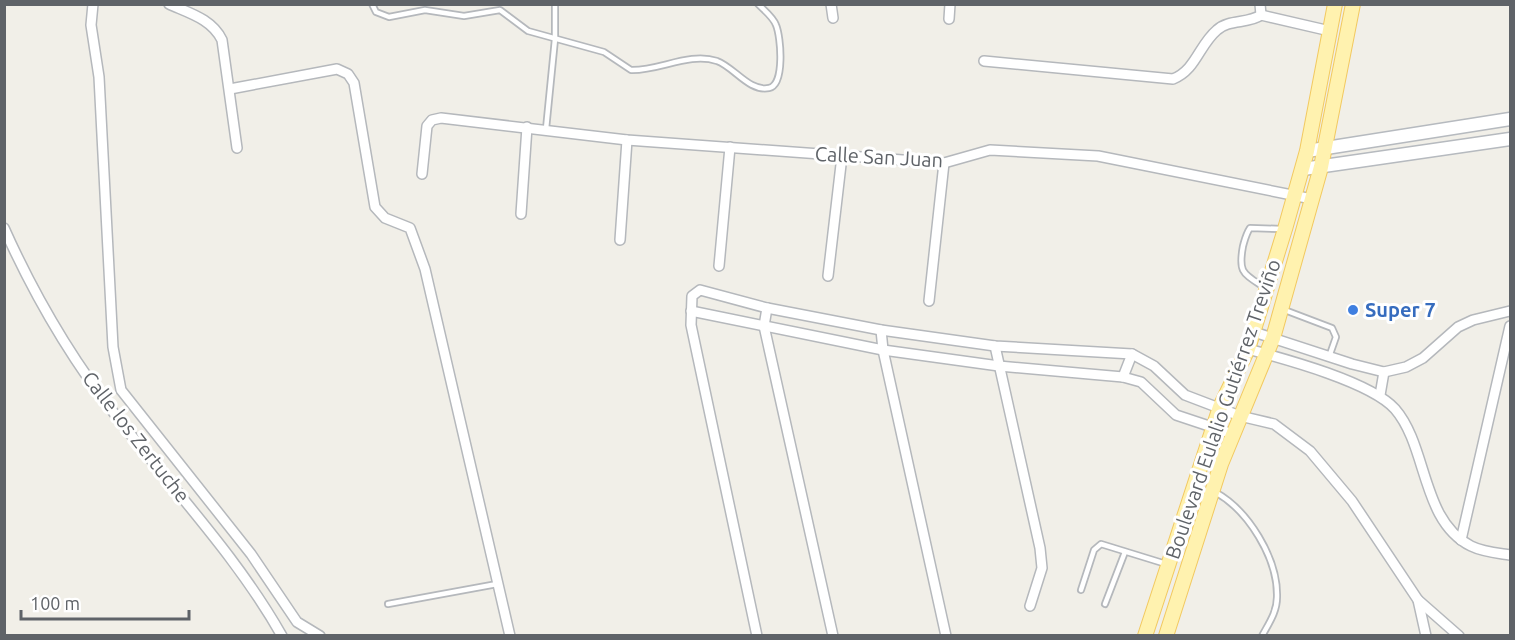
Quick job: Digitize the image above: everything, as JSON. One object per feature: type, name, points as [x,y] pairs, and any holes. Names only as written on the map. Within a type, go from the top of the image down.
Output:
[{"type":"main road","name":"Boulevard Eulalio Gutiérrez Treviño","points":[[1145,636],[1220,407],[1248,349],[1267,290],[1303,169],[1335,4]]},
{"type":"main road","name":"Boulevard Eulalio Gutiérrez Treviño","points":[[1166,636],[1233,434],[1273,338],[1321,167],[1353,4]]},
{"type":"street","points":[[93,4],[91,25],[99,77],[113,347],[121,390],[251,554],[297,622],[320,636]]},
{"type":"street","points":[[169,4],[206,20],[218,30],[230,89],[237,148]]},
{"type":"street","points":[[831,4],[832,18]]},
{"type":"street","points":[[949,19],[950,4]]},
{"type":"street","points":[[1260,4],[1261,15]]},
{"type":"street","points":[[984,61],[1173,79],[1182,75],[1190,67],[1215,31],[1223,25],[1255,19],[1261,15],[1330,31]]},
{"type":"street","points":[[230,89],[337,69],[348,74],[354,83],[375,207],[384,218],[410,228],[422,259],[510,636]]},
{"type":"street","name":"Calle San Juan","points":[[422,174],[427,126],[432,120],[441,118],[627,140],[944,163],[990,150],[1098,156],[1312,199]]},
{"type":"street","points":[[1307,151],[1510,119]]},
{"type":"street","points":[[521,214],[527,127]]},
{"type":"street","points":[[1303,169],[1510,139]]},
{"type":"street","points":[[620,240],[627,140]]},
{"type":"street","points":[[719,266],[730,147]]},
{"type":"street","points":[[828,276],[842,156]]},
{"type":"street","points":[[928,301],[944,163]]},
{"type":"street","name":"Calle los Zertuche","points":[[4,228],[47,311],[116,416],[229,553],[256,590],[282,636]]},
{"type":"street","points":[[757,636],[691,325],[692,296],[700,290],[767,308],[881,330],[995,346],[1132,354],[1154,366],[1185,395],[1240,416],[1274,424],[1310,451],[1352,501],[1418,600],[1459,636]]},
{"type":"street","points":[[767,308],[764,326],[832,636]]},
{"type":"street","points":[[1254,332],[1329,357],[1384,372],[1406,367],[1423,358],[1458,327],[1473,320],[1510,310]]},
{"type":"street","points":[[691,311],[883,350],[999,366],[1123,377],[1141,382],[1176,415],[1233,434]]},
{"type":"street","points":[[1461,540],[1510,326]]},
{"type":"street","points":[[881,330],[883,350],[946,636]]},
{"type":"street","points":[[995,346],[1040,548],[1042,568],[1030,606]]},
{"type":"street","points":[[1248,349],[1380,395],[1406,423],[1439,512],[1461,540],[1486,551],[1510,555]]},
{"type":"street","points":[[1123,377],[1132,354]]},
{"type":"street","points":[[1380,395],[1384,372]]},
{"type":"street","points":[[1418,600],[1426,636]]},
{"type":"lane","points":[[372,4],[376,12],[389,17],[424,10],[464,16],[500,10],[528,31],[604,52],[631,70],[693,60],[712,60],[730,68],[749,83],[769,88],[775,86],[779,79],[778,33],[774,22],[758,4]]},
{"type":"lane","points":[[546,129],[555,39],[555,4]]},
{"type":"lane","points":[[1267,290],[1243,273],[1239,265],[1246,234],[1250,228],[1285,229]]},
{"type":"lane","points":[[1281,309],[1332,328],[1336,337],[1329,357]]},
{"type":"lane","points":[[1213,491],[1242,511],[1266,551],[1277,597],[1274,615],[1262,636]]},
{"type":"lane","points":[[1081,590],[1097,546],[1105,544],[1168,565]]},
{"type":"lane","points":[[1105,604],[1125,552]]},
{"type":"lane","points":[[388,604],[497,584]]},
{"type":"place","name":"Super 7","points":[[1353,310]]}]
